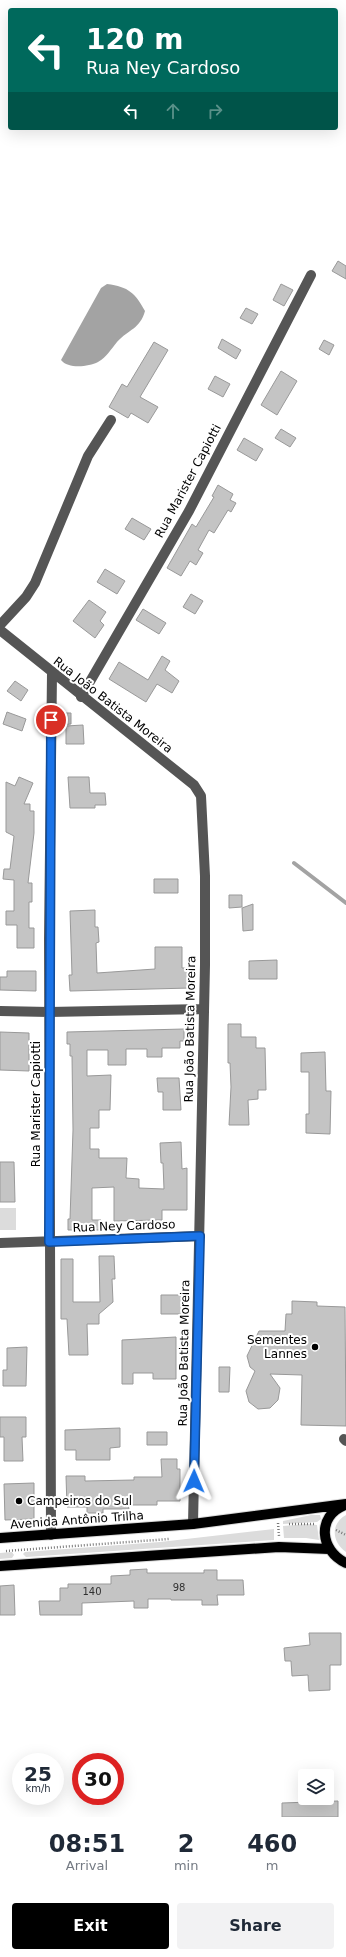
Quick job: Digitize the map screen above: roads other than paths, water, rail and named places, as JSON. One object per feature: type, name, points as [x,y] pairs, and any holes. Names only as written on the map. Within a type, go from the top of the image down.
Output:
[{"type":"main road","name":"Avenida Antônio Trilha","points":[[0,1538],[193,1524],[346,1504]]},
{"type":"main road","name":"Avenida Antônio Trilha","points":[[328,1549],[325,1537],[326,1525],[331,1515],[346,1504]]},
{"type":"main road","points":[[0,1566],[279,1547],[328,1549],[338,1559],[346,1563]]},
{"type":"street","name":"Rua Marister Capiotti","points":[[81,697],[189,511],[311,274]]},
{"type":"street","points":[[0,625],[26,597],[36,583],[88,456],[111,420]]},
{"type":"street","name":"Rua João Batista Moreira","points":[[0,630],[81,697],[194,785],[201,796],[205,876],[204,1009],[193,1524]]},
{"type":"street","name":"Rua Marister Capiotti","points":[[51,1535],[49,1012],[52,673]]},
{"type":"street","points":[[0,1011],[49,1012],[204,1009]]},
{"type":"street","name":"Rua Ney Cardoso","points":[[0,1243],[200,1236]]},
{"type":"waterway","points":[[294,863],[346,903]]},
{"type":"place","name":"Sementes Lannes","points":[[315,1347]]},
{"type":"place","name":"Campeiros do Sul","points":[[19,1501]]}]
